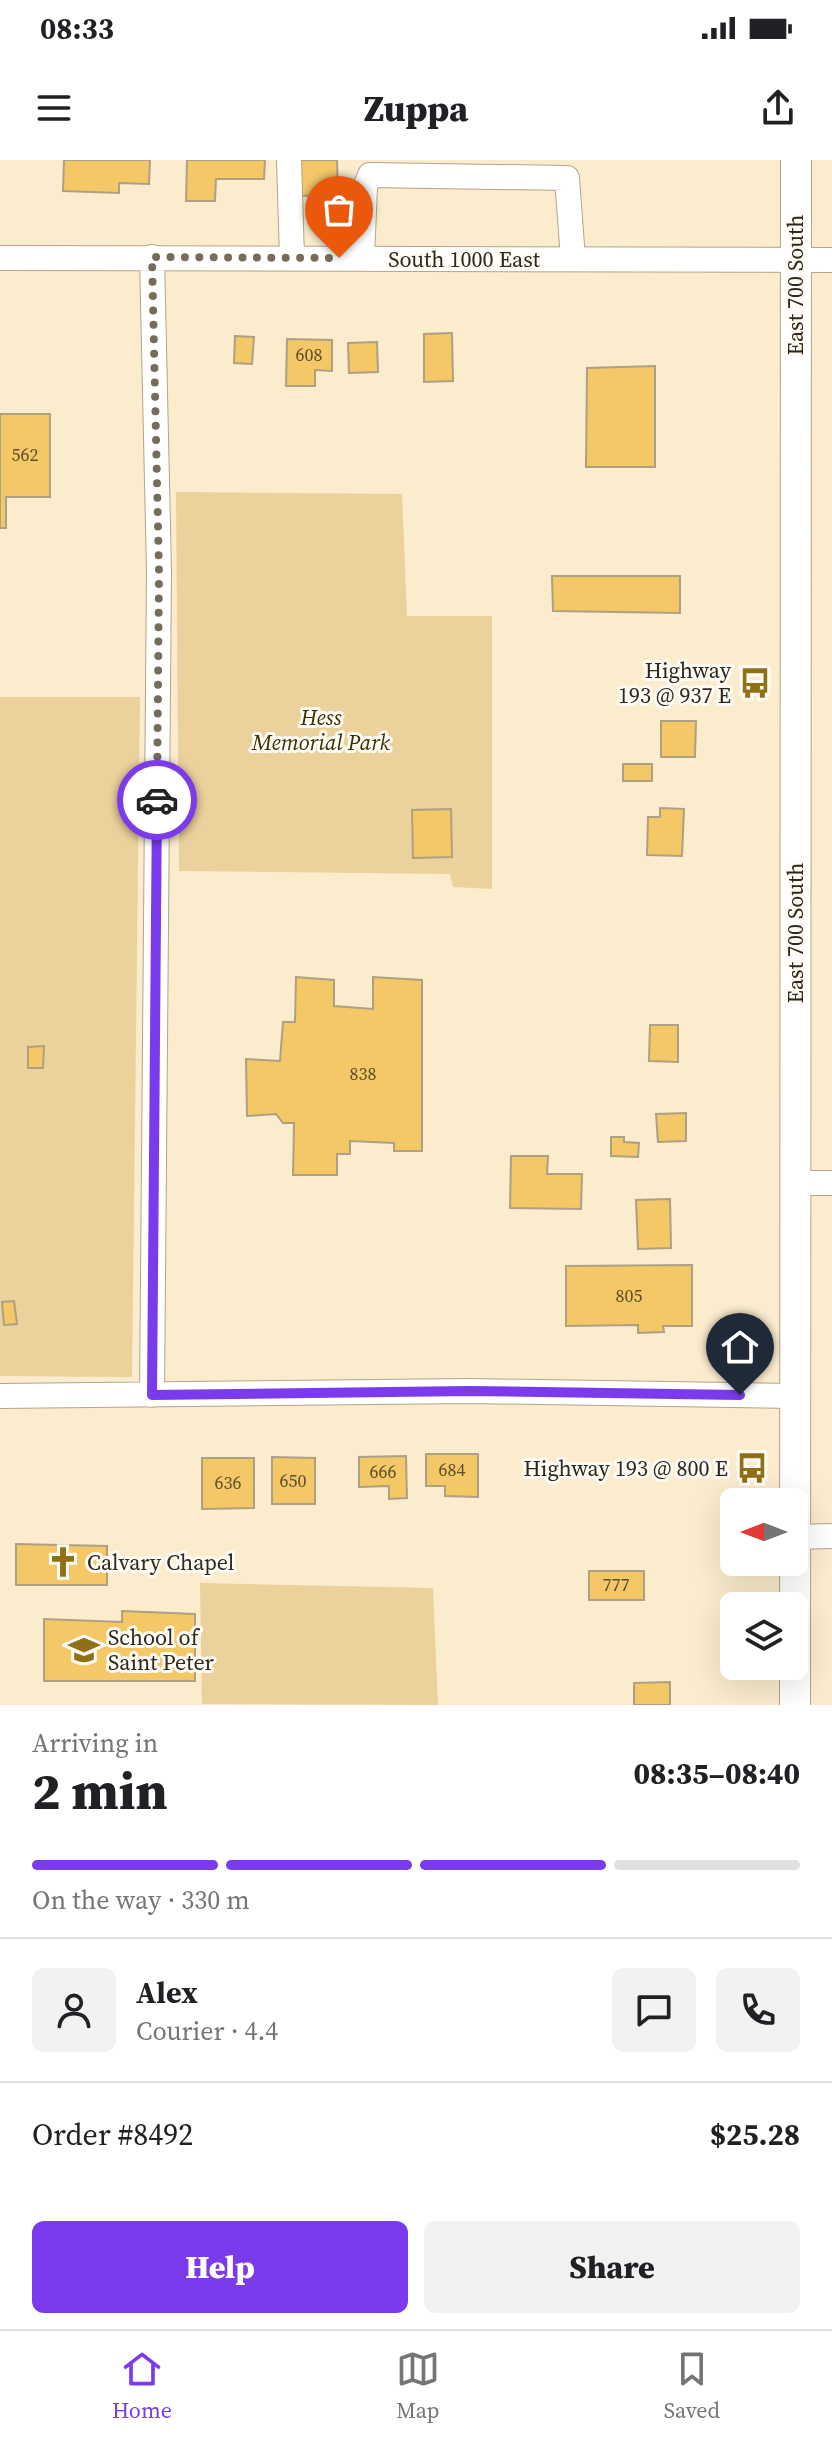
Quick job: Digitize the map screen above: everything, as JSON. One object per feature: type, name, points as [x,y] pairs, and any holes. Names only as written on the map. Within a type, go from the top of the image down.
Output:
[{"type":"main road","name":"East 700 South","points":[[795,1488],[796,160]]},
{"type":"main road","name":"East 700 South","points":[[795,1705],[796,1576]]},
{"type":"street","points":[[289,160],[292,258]]},
{"type":"street","points":[[362,258],[365,187],[370,175],[406,167],[569,169],[573,259]]},
{"type":"street","points":[[152,257],[159,572],[152,1395]]},
{"type":"street","name":"South 1000 East","points":[[0,258],[832,260]]},
{"type":"street","points":[[796,1183],[832,1183]]},
{"type":"street","points":[[0,1396],[469,1391],[794,1396]]},
{"type":"street","points":[[808,1537],[832,1536]]},
{"type":"green space","name":"Hess Memorial Park","points":[[176,492],[402,494],[407,616],[492,616],[492,889],[453,887],[450,874],[179,871]]},
{"type":"green space","points":[[0,697],[140,697],[132,1377],[0,1376]]},
{"type":"green space","points":[[200,1583],[433,1588],[438,1705],[202,1704]]},
{"type":"building","points":[[64,160],[150,160],[149,184],[119,183],[119,193],[63,191]]},
{"type":"building","points":[[187,160],[265,160],[264,179],[216,179],[215,201],[186,201]]},
{"type":"building","points":[[294,160],[337,160],[338,195],[294,196]]},
{"type":"building","points":[[452,333],[453,381],[424,382],[424,334]]},
{"type":"building","points":[[235,336],[254,337],[252,364],[234,363]]},
{"type":"building","points":[[287,339],[332,340],[332,371],[315,370],[315,386],[286,386]]},
{"type":"building","points":[[377,342],[378,372],[349,373],[348,343]]},
{"type":"building","points":[[655,366],[655,467],[586,467],[587,368]]},
{"type":"building","points":[[0,414],[50,414],[50,497],[6,497],[6,528],[0,528]]},
{"type":"building","points":[[552,576],[680,576],[680,613],[553,611]]},
{"type":"building","points":[[661,721],[696,721],[695,757],[661,757]]},
{"type":"building","points":[[623,764],[652,764],[652,781],[623,781]]},
{"type":"building","points":[[660,808],[684,809],[682,856],[647,855],[648,817],[660,817]]},
{"type":"building","points":[[451,809],[452,857],[413,858],[412,810]]},
{"type":"building","points":[[296,977],[334,980],[334,1006],[373,1009],[373,977],[422,980],[422,1151],[394,1151],[394,1143],[350,1141],[350,1154],[337,1154],[337,1175],[293,1175],[294,1123],[283,1123],[276,1114],[247,1116],[246,1059],[280,1061],[283,1022],[295,1022]]},
{"type":"building","points":[[650,1025],[678,1025],[678,1062],[649,1061]]},
{"type":"building","points":[[44,1046],[43,1068],[28,1068],[28,1047]]},
{"type":"building","points":[[686,1113],[686,1141],[658,1142],[656,1114]]},
{"type":"building","points":[[611,1137],[624,1137],[624,1142],[639,1143],[638,1157],[611,1156]]},
{"type":"building","points":[[511,1156],[548,1156],[547,1174],[582,1174],[581,1209],[510,1208]]},
{"type":"building","points":[[670,1199],[671,1248],[638,1249],[636,1200]]},
{"type":"building","points":[[692,1265],[692,1326],[663,1326],[664,1332],[638,1333],[638,1325],[566,1326],[566,1266]]},
{"type":"building","points":[[14,1301],[17,1324],[4,1325],[2,1302]]},
{"type":"building","points":[[426,1454],[478,1454],[478,1497],[445,1496],[445,1486],[426,1486]]},
{"type":"building","points":[[406,1456],[407,1498],[389,1499],[389,1486],[359,1487],[359,1457]]},
{"type":"building","points":[[272,1457],[315,1458],[315,1504],[272,1504]]},
{"type":"building","points":[[202,1458],[254,1458],[254,1508],[202,1509]]},
{"type":"building","points":[[16,1544],[107,1546],[107,1585],[16,1585]]},
{"type":"building","points":[[589,1571],[644,1571],[644,1600],[589,1600]]},
{"type":"building","points":[[122,1611],[195,1614],[195,1681],[44,1681],[44,1619],[122,1622]]},
{"type":"building","points":[[670,1682],[670,1705],[634,1705],[634,1683]]},
{"type":"way so far","points":[[157,800],[159,572],[152,257],[339,258]]},
{"type":"place","name":"Highway 193 @ 937 E","points":[[755,683]]},
{"type":"place","name":"Highway 193 @ 800 E","points":[[752,1468]]},
{"type":"place","name":"Calvary Chapel","points":[[63,1562]]},
{"type":"place","name":"School of Saint Peter","points":[[84,1650]]},
{"type":"route","points":[[157,800],[152,1395],[469,1391],[740,1395]]}]
